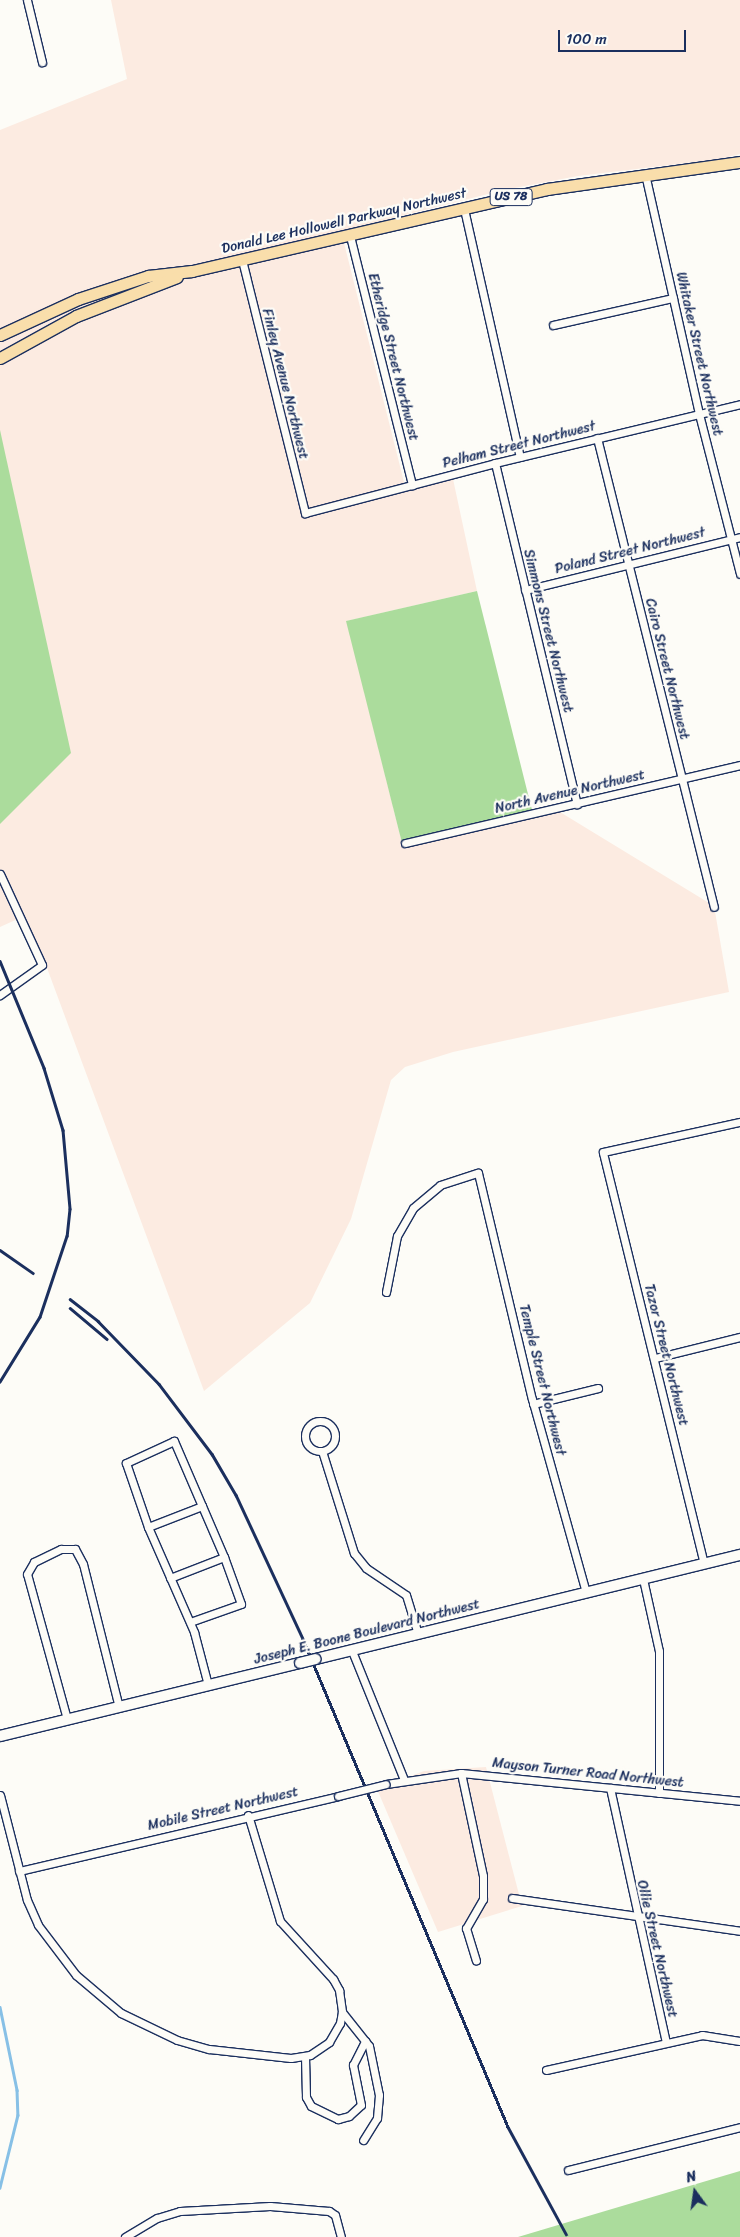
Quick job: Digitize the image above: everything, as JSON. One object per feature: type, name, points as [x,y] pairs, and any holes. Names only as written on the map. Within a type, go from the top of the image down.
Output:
[{"type":"main road","name":"Donald Lee Hollowell Parkway Northwest","points":[[0,335],[78,299],[148,276],[192,271],[547,189],[740,162]]},
{"type":"main road","name":"Donald Lee Hollowell Parkway Northwest","points":[[0,358],[45,331],[76,316],[192,271]]},
{"type":"main road","name":"Joseph E. Boone Boulevard Northwest","points":[[0,1736],[740,1555]]},
{"type":"street","points":[[27,0],[42,62]]},
{"type":"street","name":"Whitaker Street Northwest","points":[[644,174],[699,414],[740,574]]},
{"type":"street","points":[[464,208],[520,457]]},
{"type":"street","name":"Etheridge Street Northwest","points":[[350,236],[412,485]]},
{"type":"street","name":"Finley Avenue Northwest","points":[[242,260],[305,514]]},
{"type":"street","points":[[553,326],[673,298]]},
{"type":"street","name":"Pelham Street Northwest","points":[[305,514],[495,463],[740,404]]},
{"type":"street","name":"Cairo Street Northwest","points":[[597,438],[714,907]]},
{"type":"street","name":"Simmons Street Northwest","points":[[495,463],[577,804]]},
{"type":"street","name":"Poland Street Northwest","points":[[525,590],[740,536]]},
{"type":"street","name":"North Avenue Northwest","points":[[405,843],[740,765]]},
{"type":"street","points":[[0,874],[42,965],[0,995]]},
{"type":"street","name":"Tazor Street Northwest","points":[[704,1564],[603,1152],[740,1122]]},
{"type":"street","name":"Temple Street Northwest","points":[[386,1292],[397,1236],[412,1208],[440,1185],[478,1173],[533,1404],[586,1593]]},
{"type":"street","points":[[654,1358],[740,1337]]},
{"type":"street","points":[[533,1404],[598,1388]]},
{"type":"street","points":[[318,1421],[328,1423],[336,1435],[333,1444],[322,1451],[312,1448],[306,1440],[307,1430],[318,1421]]},
{"type":"street","points":[[190,1622],[241,1604],[224,1557],[174,1441],[126,1463],[148,1527],[190,1622],[208,1685]]},
{"type":"street","points":[[322,1451],[354,1553],[366,1568],[406,1595],[418,1634]]},
{"type":"street","points":[[148,1527],[202,1506]]},
{"type":"street","points":[[67,1719],[27,1574],[34,1562],[61,1549],[75,1549],[84,1564],[119,1706]]},
{"type":"street","points":[[170,1578],[224,1557]]},
{"type":"street","points":[[643,1579],[659,1651],[659,1793]]},
{"type":"street","points":[[352,1651],[404,1780]]},
{"type":"street","points":[[461,1773],[484,1884],[483,1899],[466,1928],[476,1961]]},
{"type":"street","name":"Mayson Turner Road Northwest","points":[[434,1776],[461,1773],[740,1801]]},
{"type":"street","name":"Mobile Street Northwest","points":[[19,1871],[248,1815],[404,1780],[434,1776]]},
{"type":"street","name":"Ollie Street Northwest","points":[[610,1788],[666,2042]]},
{"type":"street","points":[[0,1795],[27,1900],[52,1945],[76,1975],[121,2013],[177,2040],[209,2049],[291,2058],[305,2056],[329,2042],[340,2023],[342,2012],[340,1995],[334,1978],[280,1921],[248,1815]]},
{"type":"street","points":[[512,1898],[740,1931]]},
{"type":"street","points":[[342,2012],[365,2041],[379,2095],[377,2118],[363,2140]]},
{"type":"street","points":[[546,2070],[702,2035],[740,2041]]},
{"type":"street","points":[[305,2056],[306,2097],[311,2106],[338,2118],[349,2116],[361,2105],[353,2065],[365,2041]]},
{"type":"street","points":[[568,2170],[740,2127]]},
{"type":"street","points":[[125,2237],[157,2218],[180,2211],[270,2206],[329,2211],[335,2216],[341,2237]]},
{"type":"shaded area","points":[[111,0],[740,0],[740,154],[720,159],[578,176],[504,190],[341,231],[406,490],[453,479],[477,591],[347,621],[403,847],[555,809],[714,906],[729,992],[453,1052],[405,1067],[391,1080],[351,1219],[310,1303],[204,1391],[47,968],[22,917],[0,927],[0,130],[127,79]]},
{"type":"shaded area","points":[[486,1767],[522,1906],[438,1932],[377,1789],[424,1771]]},
{"type":"green space","points":[[0,430],[71,753],[0,824]]},
{"type":"green space","points":[[477,591],[533,814],[403,847],[346,621]]},
{"type":"green space","points":[[740,2171],[740,2237],[518,2237],[585,2217]]},
{"type":"waterway","points":[[0,2007],[17,2090],[18,2115],[0,2188]]},
{"type":"railway","points":[[0,961],[44,1068],[63,1130],[70,1209],[67,1236],[40,1317],[0,1382]]},
{"type":"railway","points":[[0,1250],[33,1273]]},
{"type":"railway","points":[[70,1299],[98,1321],[159,1384],[212,1454],[236,1495],[303,1639],[508,2127],[566,2234]]},
{"type":"railway","points":[[70,1308],[107,1339]]}]
